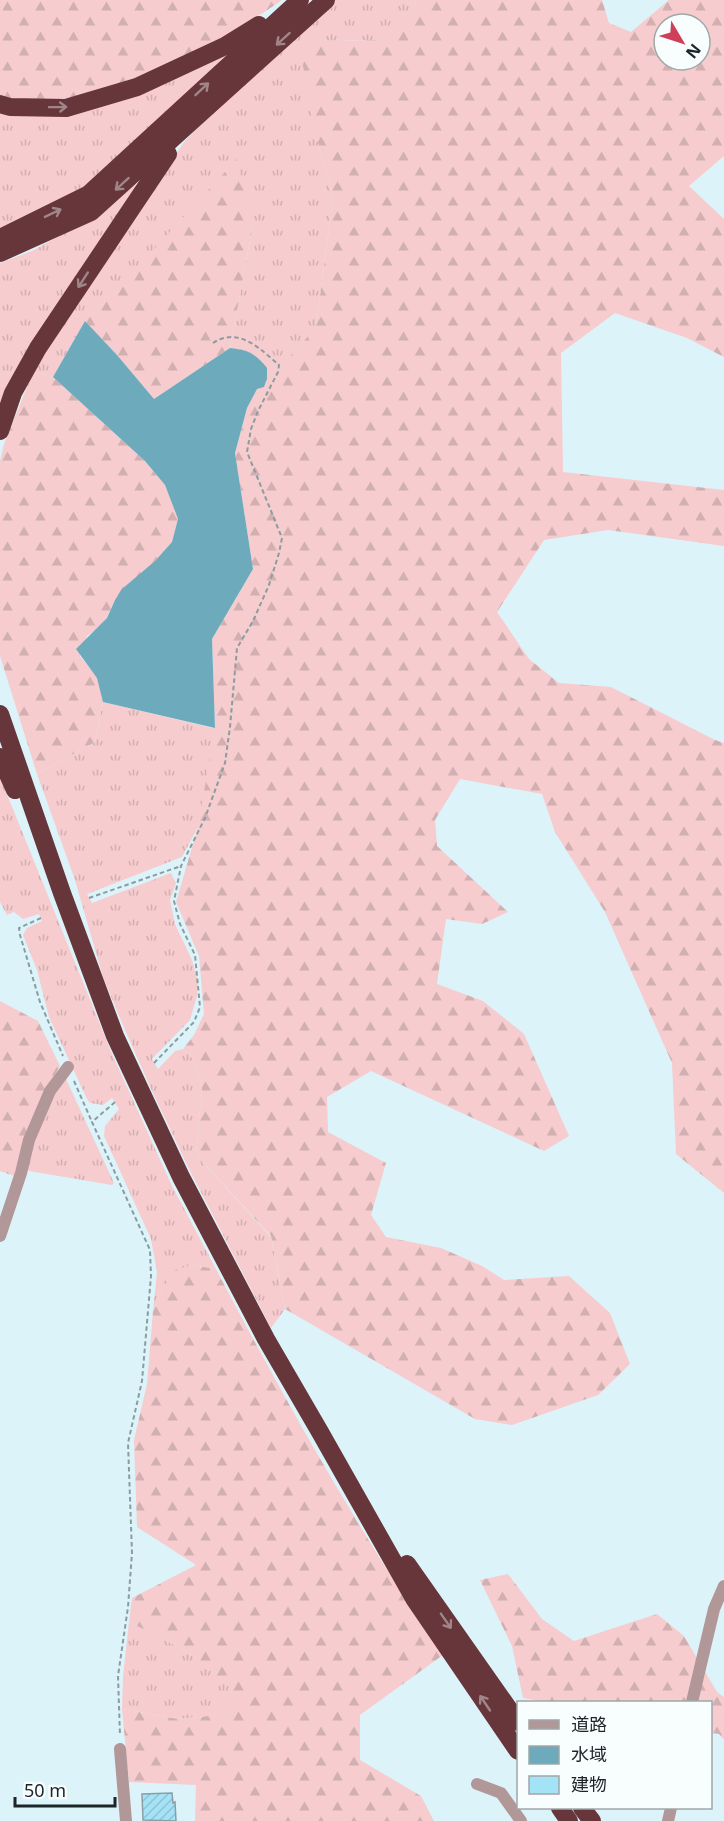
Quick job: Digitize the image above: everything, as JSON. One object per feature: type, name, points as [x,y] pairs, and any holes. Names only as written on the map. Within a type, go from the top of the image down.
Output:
[{"type":"highway","points":[[0,253],[91,212],[326,0]]},
{"type":"highway","points":[[0,104],[10,107],[66,108],[137,87],[225,46],[299,1]]},
{"type":"highway","points":[[0,238],[89,194],[299,1]]},
{"type":"highway","points":[[0,431],[13,393],[38,348],[138,196],[186,128]]},
{"type":"highway","points":[[1,715],[62,893],[115,1036],[181,1177],[266,1339],[415,1600],[517,1748]]},
{"type":"highway","points":[[0,757],[62,893]]},
{"type":"highway","points":[[320,1432],[426,1593],[517,1719]]},
{"type":"highway","points":[[583,1809],[592,1821]]},
{"type":"street","points":[[0,1236],[21,1173],[29,1140],[50,1090],[68,1067]]},
{"type":"street","points":[[692,1701],[714,1609],[724,1586]]},
{"type":"street","points":[[120,1749],[126,1821]]},
{"type":"street","points":[[477,1784],[501,1793],[521,1821]]},
{"type":"path","points":[[154,1063],[194,1022],[200,1007],[195,955],[180,924],[174,901],[181,866],[205,818],[225,763],[237,648],[253,621],[269,585],[282,538],[247,452],[251,429],[278,372],[279,365],[247,340],[223,337],[213,343]]},
{"type":"path","points":[[89,898],[181,866]]},
{"type":"path","points":[[41,918],[19,928],[40,1002],[150,1250],[151,1276],[142,1381],[129,1443],[132,1553],[128,1608],[118,1676],[120,1749]]},
{"type":"path","points":[[92,1122],[115,1102]]},
{"type":"green space","points":[[0,0],[282,0],[222,38],[147,74],[68,98],[32,101],[0,96]]},
{"type":"green space","points":[[332,0],[419,0],[383,40],[315,41],[317,139],[333,198],[316,327],[264,387],[267,370],[264,364],[253,355],[230,348],[253,224],[106,301],[85,321],[53,377],[33,372],[184,142],[218,106]]},
{"type":"green space","points":[[419,0],[602,0],[609,23],[631,32],[652,14],[652,72],[712,72],[712,12],[655,12],[669,0],[724,0],[724,156],[689,186],[724,219],[724,357],[687,338],[615,313],[561,353],[563,472],[724,490],[724,546],[608,530],[544,540],[497,612],[529,659],[559,683],[611,687],[724,743],[724,1193],[676,1154],[672,1063],[605,912],[555,832],[542,794],[460,779],[435,820],[437,846],[508,912],[482,924],[446,919],[437,984],[483,1001],[524,1034],[569,1136],[544,1151],[371,1071],[327,1097],[328,1132],[386,1163],[371,1215],[386,1237],[441,1248],[482,1266],[504,1280],[569,1276],[610,1313],[630,1364],[598,1395],[512,1425],[475,1419],[285,1309],[271,1236],[196,1155],[202,1086],[190,1053],[183,1049],[194,1035],[204,1014],[199,956],[176,902],[198,827],[215,728],[212,639],[253,569],[235,453],[247,408],[257,389],[264,386],[316,327],[333,198],[317,139],[302,61],[314,41],[383,40]]},
{"type":"green space","points":[[234,49],[92,181],[65,199],[0,231],[0,112],[17,115]]},
{"type":"green space","points":[[237,159],[253,224],[230,348],[154,399],[85,321]]},
{"type":"green space","points":[[135,183],[130,197],[0,408],[0,263],[32,251],[66,232]]},
{"type":"green space","points":[[33,372],[53,377],[145,461],[165,485],[178,519],[172,542],[115,600],[101,626],[87,636],[80,656],[98,678],[103,702],[95,742],[37,774],[0,656],[0,461],[4,444]]},
{"type":"green space","points":[[103,702],[217,729],[198,827],[182,857],[87,894],[92,903],[171,873],[176,883],[170,900],[175,924],[192,960],[198,981],[197,996],[190,1020],[152,1059],[158,1069],[175,1051],[183,1049],[190,1053],[202,1086],[196,1155],[271,1237],[285,1309],[271,1328],[189,1169],[122,1023],[103,977],[75,880],[37,774],[95,742]]},
{"type":"green space","points":[[0,777],[112,1054],[172,1186],[216,1269],[191,1265],[162,1289],[153,1311],[157,1272],[151,1239],[104,1136],[105,1126],[119,1109],[112,1098],[103,1105],[90,1103],[49,1017],[37,970],[23,935],[27,928],[42,921],[39,914],[23,919],[14,912],[7,915],[0,902]]},
{"type":"green space","points":[[0,1001],[38,1021],[60,1066],[33,1119],[14,1176],[0,1171]]},
{"type":"green space","points":[[66,1079],[114,1183],[112,1185],[27,1169],[34,1138],[53,1092]]},
{"type":"green space","points":[[191,1265],[216,1269],[352,1514],[443,1655],[360,1715],[360,1760],[421,1796],[434,1821],[195,1821],[196,1785],[129,1782],[122,1709],[178,1719],[230,1714],[232,1689],[185,1650],[129,1622],[132,1598],[196,1565],[137,1527],[134,1440],[147,1384],[153,1311],[162,1289],[175,1270]]},
{"type":"green space","points":[[508,1574],[542,1619],[574,1641],[657,1614],[684,1636],[717,1692],[724,1697],[724,1740],[719,1734],[712,1733],[712,1701],[540,1701],[523,1698],[512,1646],[480,1580]]},
{"type":"green space","points":[[129,1622],[185,1650],[233,1689],[230,1714],[178,1719],[122,1709]]},
{"type":"water","points":[[85,321],[154,399],[230,348],[251,353],[267,368],[264,387],[257,389],[247,408],[235,453],[253,569],[212,639],[215,728],[103,702],[97,678],[76,649],[107,618],[122,589],[155,561],[172,542],[178,519],[165,485],[145,461],[53,377]]},
{"type":"building","points":[[172,1793],[176,1821],[143,1820],[142,1794]]}]
